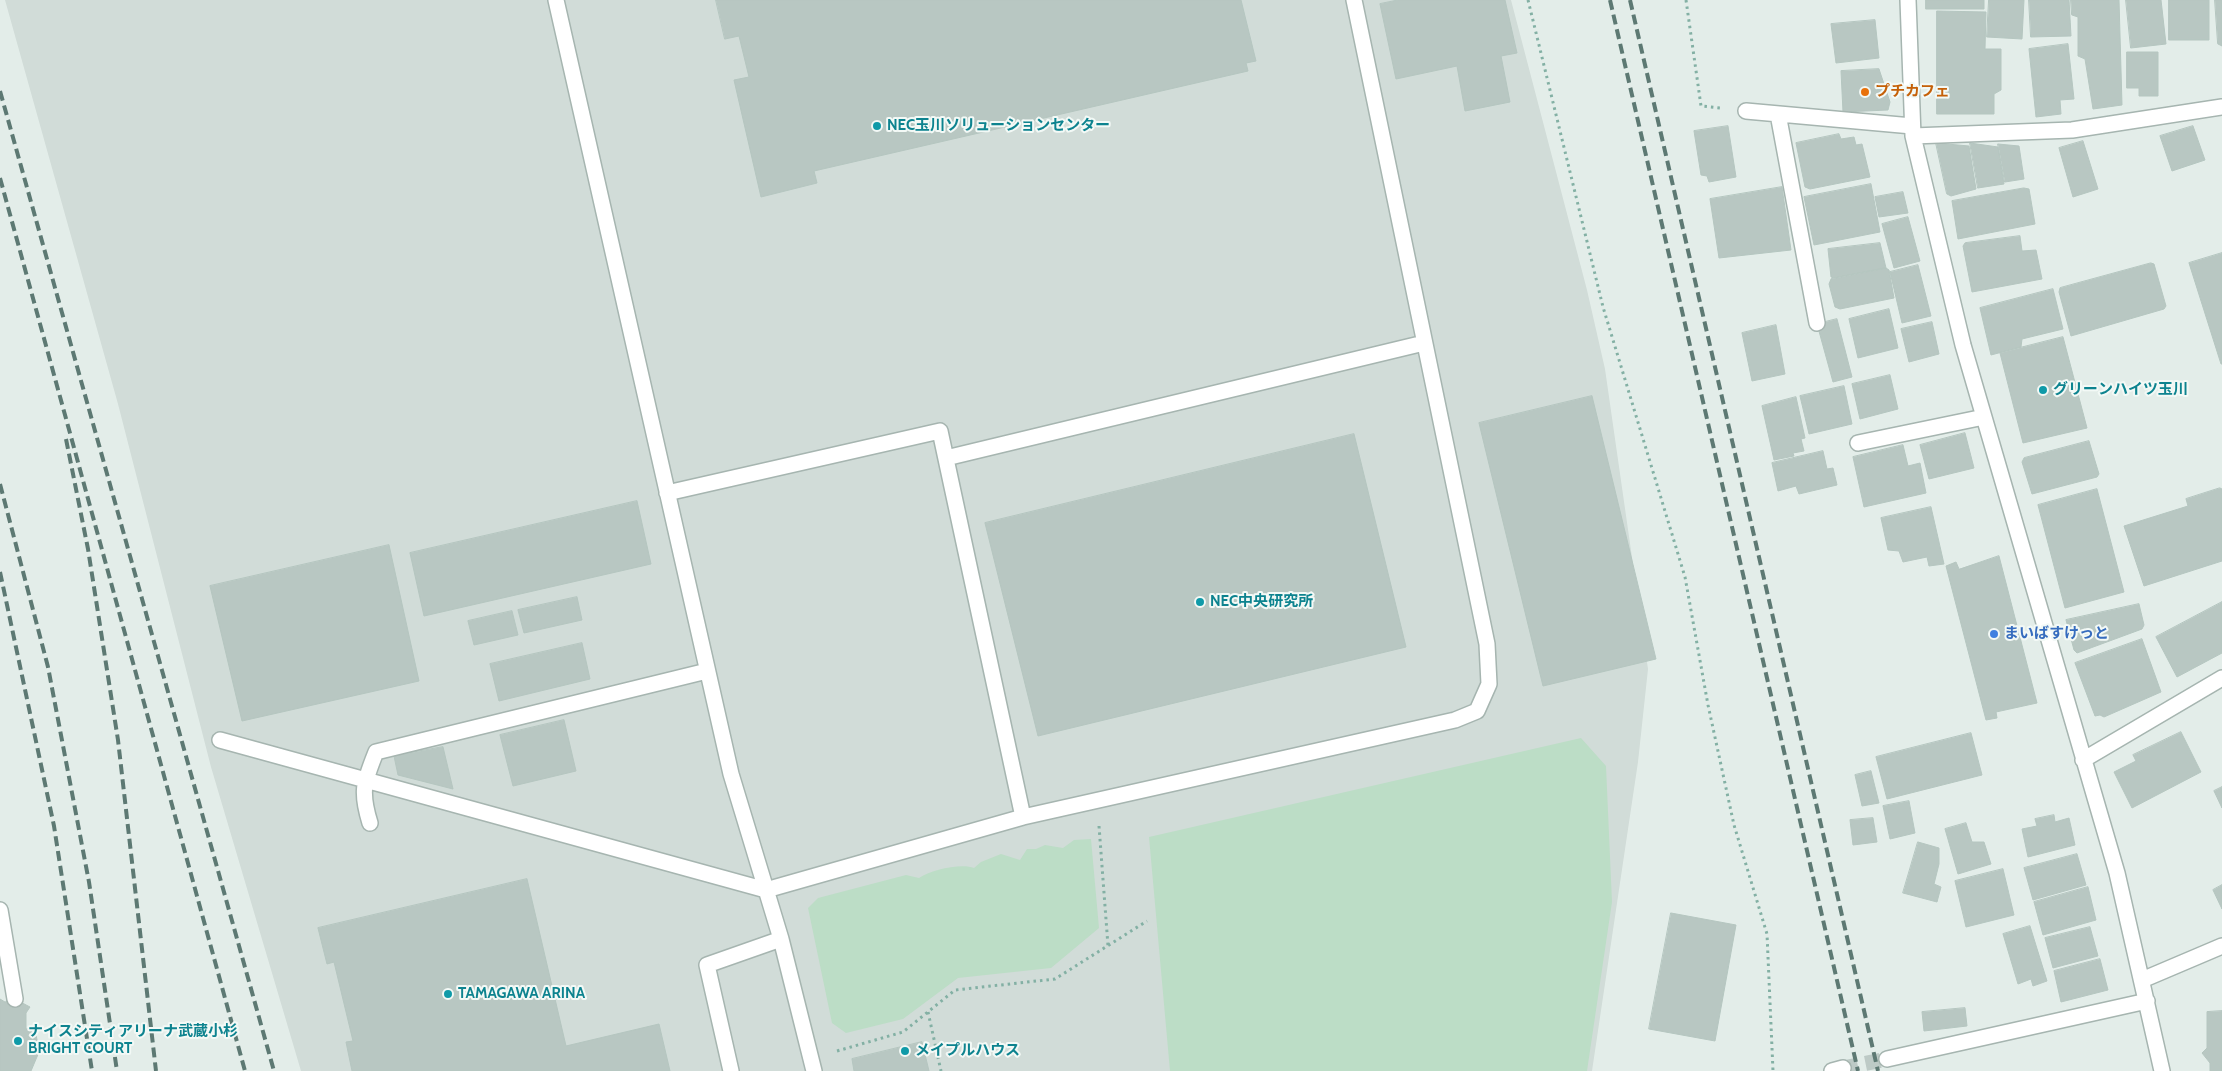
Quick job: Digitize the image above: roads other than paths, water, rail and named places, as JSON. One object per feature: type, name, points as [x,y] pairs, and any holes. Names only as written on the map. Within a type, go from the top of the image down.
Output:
[{"type":"street","points":[[556,0],[731,774],[781,939],[811,1067]]},
{"type":"street","points":[[220,740],[766,890],[1023,817],[1455,720],[1477,711],[1489,684],[1487,644],[1354,0]]},
{"type":"street","points":[[1908,0],[1912,131],[1963,345],[2117,872],[2162,1071]]},
{"type":"street","points":[[1746,111],[1912,131],[2072,130],[2222,107]]},
{"type":"street","points":[[1778,114],[1817,322]]},
{"type":"street","points":[[946,458],[1424,343]]},
{"type":"street","points":[[1858,443],[1984,417]]},
{"type":"street","points":[[668,493],[940,431],[1023,817]]},
{"type":"street","points":[[370,823],[364,803],[365,781],[376,752],[707,670]]},
{"type":"street","points":[[2083,760],[2222,678]]},
{"type":"street","points":[[0,910],[15,999]]},
{"type":"street","points":[[731,1071],[707,965],[781,939]]},
{"type":"street","points":[[2142,980],[2222,946]]},
{"type":"street","points":[[1886,1059],[2147,1001]]},
{"type":"tunnel","points":[[1843,1068],[1887,1059]]},
{"type":"railway","points":[[1610,0],[1858,1071]]},
{"type":"railway","points":[[1630,0],[1878,1071]]},
{"type":"railway","points":[[0,91],[274,1071]]},
{"type":"railway","points":[[0,178],[245,1071]]},
{"type":"railway","points":[[66,439],[88,549],[118,740],[156,1071]]},
{"type":"railway","points":[[0,484],[48,667],[89,882],[117,1071]]},
{"type":"railway","points":[[0,572],[54,826],[92,1071]]},
{"type":"place","name":"プチカフェ","points":[[1865,92]]},
{"type":"place","name":"NEC玉川ソリューションセンター","points":[[877,126]]},
{"type":"place","name":"グリーンハイツ玉川","points":[[2043,390]]},
{"type":"place","name":"NEC中央研究所","points":[[1200,602]]},
{"type":"place","name":"まいばすけっと","points":[[1994,634]]},
{"type":"place","name":"TAMAGAWA ARINA","points":[[448,994]]},
{"type":"place","name":"ナイスシティアリーナ武蔵小杉 BRIGHT COURT","points":[[18,1041]]},
{"type":"place","name":"メイプルハウス","points":[[905,1051]]}]
